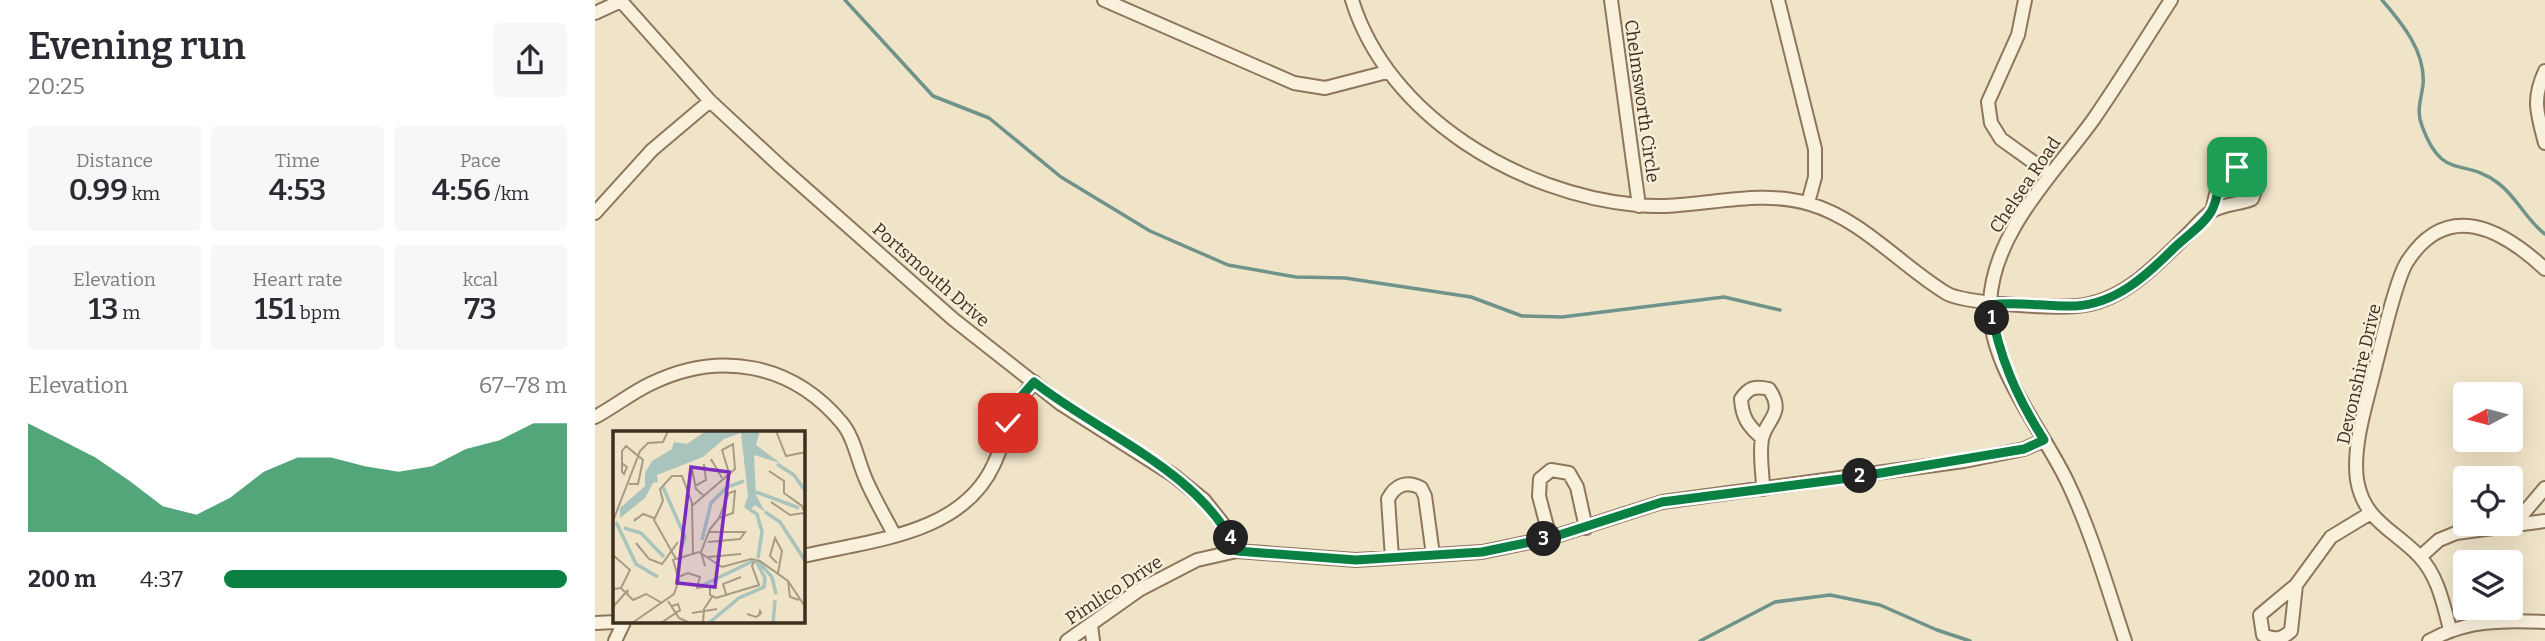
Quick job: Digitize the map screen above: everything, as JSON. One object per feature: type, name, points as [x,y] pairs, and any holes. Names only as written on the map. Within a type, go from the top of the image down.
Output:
[{"type":"street","name":"Portsmouth Drive","points":[[595,13],[620,0],[710,101],[779,166],[953,319],[1034,382],[1204,500],[1227,529],[1237,551]]},
{"type":"street","points":[[1104,0],[1294,83],[1325,88],[1387,72]]},
{"type":"street","points":[[1352,0],[1369,43],[1387,72],[1425,112],[1493,158],[1580,196],[1639,206],[1739,198],[1770,198],[1808,204],[1841,216],[1949,295],[1990,305],[2008,303],[2077,306],[2111,297],[2142,280],[2212,211]]},
{"type":"street","name":"Chelmsworth Circle","points":[[1611,0],[1639,206]]},
{"type":"street","points":[[1778,0],[1815,149],[1815,177],[1808,204]]},
{"type":"street","points":[[2025,0],[2018,35],[1988,102],[1991,122],[2001,139],[2050,174]]},
{"type":"street","name":"Chelsea Road","points":[[2125,641],[2092,537],[2067,480],[2018,398],[1996,340],[1990,305],[1993,278],[2005,245],[2050,174],[2092,120],[2171,0]]},
{"type":"street","points":[[2545,71],[2536,91],[2537,113],[2545,143]]},
{"type":"street","points":[[595,213],[652,149],[710,101]]},
{"type":"street","name":"Devonshire Drive","points":[[2369,514],[2357,480],[2358,453],[2379,352],[2405,264],[2424,241],[2452,225],[2484,227],[2519,245],[2545,269]]},
{"type":"street","points":[[595,417],[648,385],[676,373],[710,365],[737,365],[771,372],[808,392],[843,424],[894,534]]},
{"type":"street","points":[[805,556],[894,534],[936,520],[970,500],[995,463],[1019,399],[1034,382]]},
{"type":"street","points":[[1762,438],[1763,489]]},
{"type":"street","name":"Pimlico Drive","points":[[1067,641],[1139,590],[1197,560],[1237,551],[1356,560],[1482,552],[1586,528],[1662,502],[1964,461],[2024,449],[2044,440]]},
{"type":"street","points":[[1550,538],[1539,496],[1540,479],[1551,470],[1569,473],[1577,487],[1586,528]]},
{"type":"street","points":[[1392,558],[1388,499],[1392,490],[1404,484],[1421,488],[1425,496],[1433,555]]},
{"type":"street","points":[[2523,514],[2545,488]]},
{"type":"street","points":[[2296,585],[2332,537],[2369,514],[2420,557],[2438,586],[2450,629]]},
{"type":"street","points":[[2523,526],[2545,521]]},
{"type":"street","points":[[2420,557],[2439,540],[2453,534]]},
{"type":"street","points":[[2429,641],[2450,629],[2504,620],[2545,622]]},
{"type":"street","points":[[595,623],[613,622]]},
{"type":"street","points":[[615,641],[623,624]]},
{"type":"street","points":[[1091,625],[1093,641]]},
{"type":"waterway","points":[[845,0],[933,96],[989,118],[1061,177],[1150,231],[1228,265],[1296,277],[1345,278],[1471,297],[1522,316],[1562,317],[1724,297],[1780,310]]},
{"type":"waterway","points":[[2382,0],[2405,28],[2421,61],[2423,85],[2420,121],[2430,144],[2446,162],[2486,175],[2498,183],[2545,234]]},
{"type":"waterway","points":[[1700,641],[1775,602],[1830,595],[1880,605],[1970,641]]},
{"type":"route","points":[[1008,423],[1019,399],[1034,382],[1061,404],[1173,475],[1204,500],[1227,529],[1237,551],[1356,560],[1482,552],[1586,528],[1662,502],[1857,477],[2024,449],[2044,440],[2018,398],[1996,340],[1990,305],[2008,303],[2077,306],[2111,297],[2142,280],[2212,211],[2221,179],[2228,170],[2237,167]]}]
